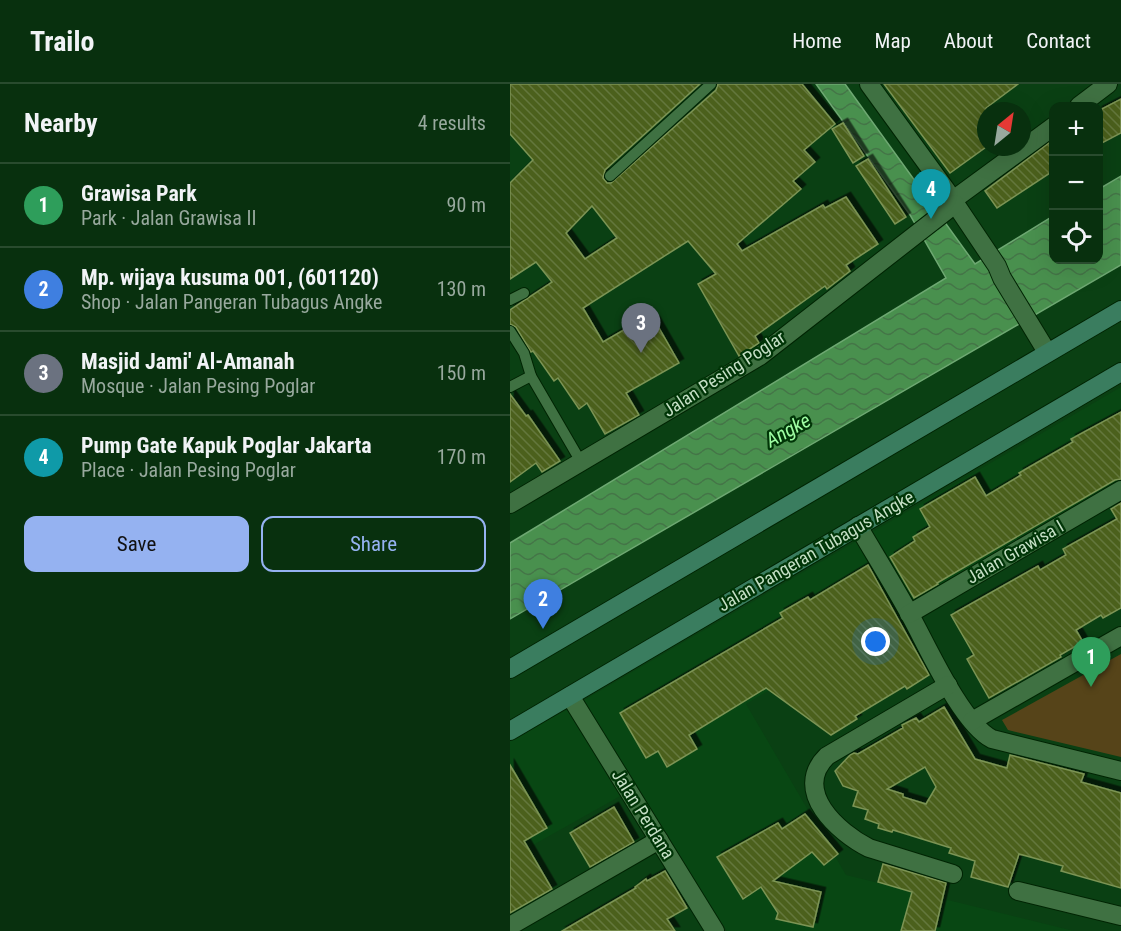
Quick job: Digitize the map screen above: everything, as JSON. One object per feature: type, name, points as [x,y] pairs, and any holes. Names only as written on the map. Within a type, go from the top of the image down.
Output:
[{"type":"main road","points":[[510,669],[1043,345],[1121,310]]},
{"type":"main road","name":"Jalan Pangeran Tubagus Angke","points":[[510,731],[1121,372]]},
{"type":"street","points":[[869,84],[940,184],[954,209],[997,267],[1043,345]]},
{"type":"street","points":[[1084,102],[1108,84]]},
{"type":"street","name":"Jalan Pesing Poglar","points":[[510,504],[760,356],[911,238],[954,209],[1049,129]]},
{"type":"street","name":"Jalan Grawisa I","points":[[909,614],[1121,490]]},
{"type":"street","points":[[858,526],[948,685],[981,732],[992,739],[1121,771]]},
{"type":"street","points":[[972,721],[1121,636]]},
{"type":"street","points":[[948,685],[827,756],[818,768],[815,790],[817,799],[826,814],[843,832],[859,843],[953,874]]},
{"type":"street","name":"Jalan Perdana","points":[[570,696],[715,931]]},
{"type":"street","points":[[516,926],[659,840]]},
{"type":"street","points":[[1018,891],[1121,916]]},
{"type":"lane","points":[[610,176],[711,84]]},
{"type":"lane","points":[[510,300],[524,293]]},
{"type":"lane","points":[[510,331],[524,353],[531,376],[581,462]]},
{"type":"lane","points":[[510,387],[531,376]]},
{"type":"shaded area","points":[[1121,387],[1121,482],[746,704],[846,875],[1074,931],[727,931],[631,790],[510,858],[510,739],[574,706]]},
{"type":"shaded area","points":[[1121,654],[1121,757],[1008,730],[1002,720]]},
{"type":"water","name":"Angke","points":[[816,84],[845,84],[975,264],[1049,218],[1049,264],[1103,264],[1103,187],[1121,176],[1121,265],[510,619],[510,543],[946,278],[910,215]]},
{"type":"building","points":[[510,84],[700,84],[605,170],[603,178],[607,183],[611,183],[716,90],[718,84],[802,84],[835,124],[804,150],[815,162],[793,181],[801,189],[737,244],[742,251],[823,205],[825,208],[846,197],[878,244],[846,265],[850,271],[827,289],[825,286],[755,336],[759,343],[739,356],[698,284],[716,274],[688,241],[583,308],[603,342],[641,320],[645,327],[655,321],[679,363],[626,393],[639,415],[605,434],[587,403],[579,409],[558,378],[554,381],[533,351],[531,352],[516,327],[510,324],[510,310],[552,282],[536,262],[510,279],[510,183],[533,160],[510,134]],"holes":[[[592,206],[617,238],[585,259],[566,233]]]},
{"type":"building","points":[[884,84],[1018,84],[994,102],[977,102],[977,154],[950,173]]},
{"type":"building","points":[[1121,99],[1121,133],[1103,142],[1103,108]]},
{"type":"building","points":[[843,123],[864,156],[853,163],[832,129]]},
{"type":"building","points":[[1049,143],[1049,174],[997,208],[985,191]]},
{"type":"building","points":[[868,159],[906,217],[895,224],[856,166]]},
{"type":"building","points":[[510,394],[526,416],[528,415],[560,461],[542,472],[536,463],[510,482]]},
{"type":"building","points":[[1121,412],[1121,479],[1115,480],[914,598],[890,557],[915,541],[913,537],[930,527],[920,509],[975,477],[986,496],[1021,475],[1019,473],[1073,442],[1071,439]]},
{"type":"building","points":[[1121,503],[1121,608],[1103,618],[1101,615],[1076,630],[1083,642],[989,698],[967,659],[974,655],[951,615],[1038,566],[1040,570],[1066,555],[1063,549],[1117,519],[1111,509]]},
{"type":"building","points":[[868,565],[929,675],[907,689],[905,686],[855,716],[857,719],[831,735],[766,688],[689,735],[697,749],[667,767],[658,751],[646,758],[620,713],[783,618],[780,613],[808,597],[810,600]]},
{"type":"building","points":[[944,707],[975,759],[1007,768],[1010,755],[1084,774],[1081,782],[1121,793],[1121,888],[1061,871],[1063,866],[1019,854],[1008,887],[971,877],[975,861],[949,853],[951,848],[893,830],[892,832],[878,828],[879,824],[865,819],[868,810],[853,806],[858,791],[843,786],[835,771],[850,755],[858,754],[916,718],[919,722]],"holes":[[[925,767],[936,787],[926,804],[887,789]]]},
{"type":"building","points":[[510,765],[547,828],[524,841],[552,889],[510,913]]},
{"type":"building","points":[[614,807],[634,842],[590,867],[570,833]]},
{"type":"building","points":[[805,814],[838,854],[824,865],[812,852],[773,881],[821,892],[813,927],[776,919],[778,913],[761,887],[743,899],[717,857],[778,823],[782,829]]},
{"type":"building","points":[[883,864],[946,883],[935,931],[901,931],[912,892],[878,882]]},
{"type":"building","points":[[665,871],[687,908],[667,919],[675,931],[562,931],[636,888],[646,879],[647,881]]},
{"type":"place","name":"Pump Gate Kapuk Poglar Jakarta","points":[[931,219]]},
{"type":"place","name":"Masjid Jami' Al-Amanah","points":[[641,353]]},
{"type":"place","name":"Mp. wijaya kusuma 001, (601120)","points":[[543,629]]},
{"type":"place","name":"Grawisa Park","points":[[1091,687]]}]
